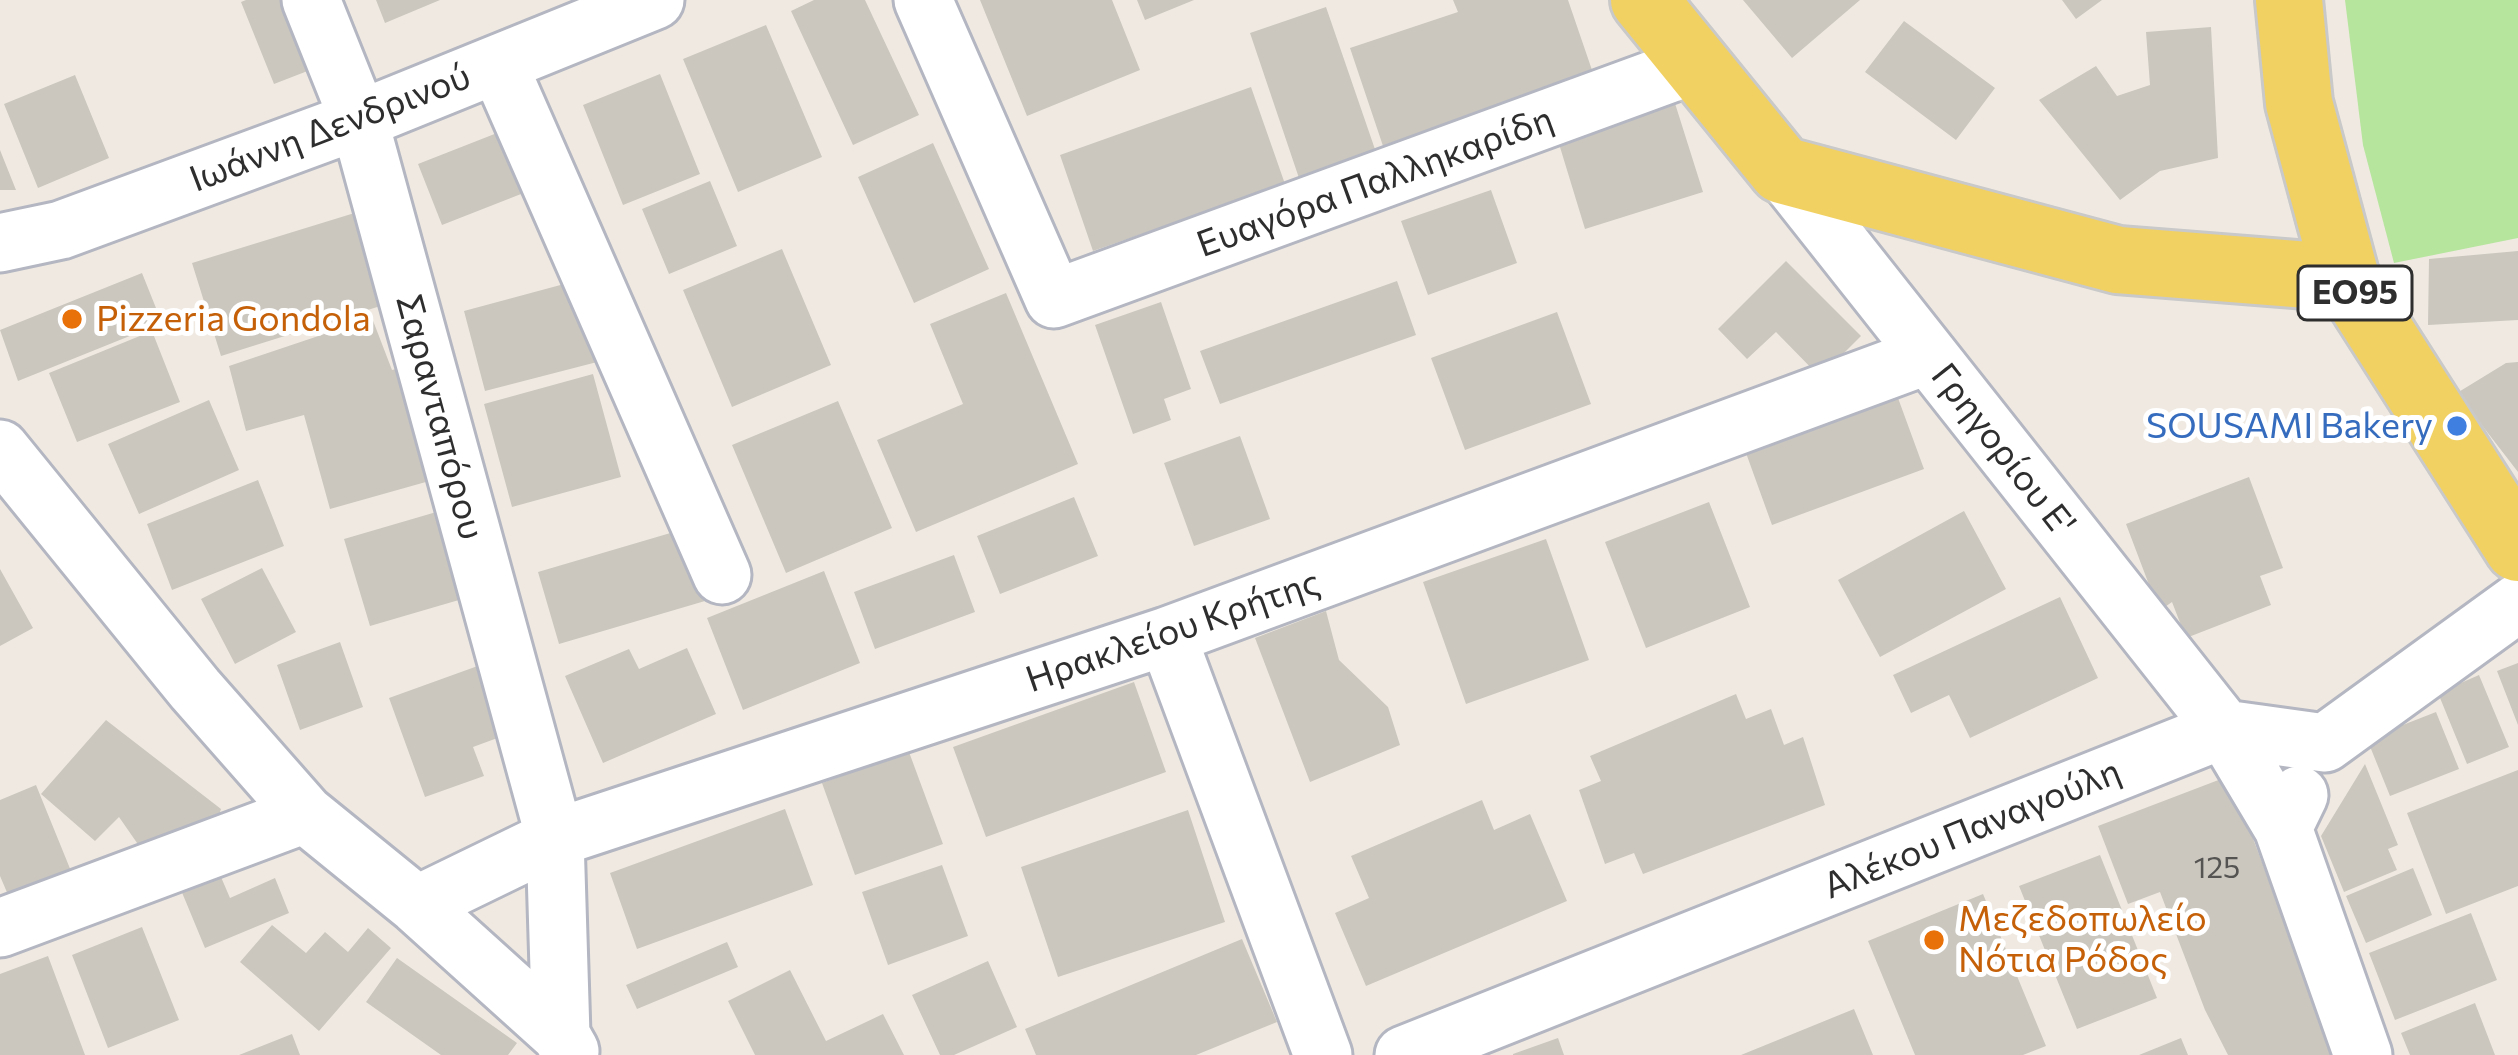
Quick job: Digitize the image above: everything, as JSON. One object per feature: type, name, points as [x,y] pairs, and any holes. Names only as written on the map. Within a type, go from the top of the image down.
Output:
[{"type":"main road","name":"Γρηγορίου Ε'","points":[[1644,0],[1782,170]]},
{"type":"main road","name":"ΕΟ95","points":[[2290,0],[2299,103],[2346,278],[2518,548]]},
{"type":"main road","points":[[1782,170],[2118,260],[2346,278]]},
{"type":"street","name":"Σαρανταπόρου","points":[[311,0],[359,120],[555,838],[567,1045]]},
{"type":"street","name":"Ιωάννη Δενδρινού","points":[[0,243],[61,230],[359,120],[655,0]]},
{"type":"street","name":"Ευαγόρα Παλληκαρίδη","points":[[923,0],[1054,299],[1696,64]]},
{"type":"street","points":[[498,64],[722,575]]},
{"type":"street","name":"Γρηγορίου Ε'","points":[[1782,170],[2224,729],[2283,828],[2362,1055]]},
{"type":"street","name":"Ηρακλείου Κρήτης","points":[[418,905],[555,838],[1167,636],[1928,355]]},
{"type":"street","points":[[0,449],[195,689],[305,814],[418,905],[567,1045]]},
{"type":"street","points":[[2283,828],[2325,743],[2518,603]]},
{"type":"street","points":[[1167,636],[1323,1055]]},
{"type":"street","name":"Αλέκου Παναγούλη","points":[[1404,1055],[2224,729],[2325,743]]},
{"type":"street","points":[[0,928],[305,814]]},
{"type":"green space","points":[[2345,0],[2518,0],[2518,238],[2394,263],[2363,145]]},
{"type":"building","points":[[297,0],[323,65],[274,84],[241,2]]},
{"type":"building","points":[[376,0],[440,0],[385,23]]},
{"type":"building","points":[[814,0],[865,0],[919,115],[853,145],[791,11]]},
{"type":"building","points":[[980,0],[1112,0],[1140,70],[1027,116]]},
{"type":"building","points":[[1137,0],[1194,0],[1145,20]]},
{"type":"building","points":[[1453,0],[1568,0],[1593,73],[1383,146],[1350,48],[1458,12]]},
{"type":"building","points":[[1743,0],[1860,0],[1792,58]]},
{"type":"building","points":[[2062,0],[2102,0],[2076,19]]},
{"type":"building","points":[[1326,7],[1378,158],[1301,184],[1250,33]]},
{"type":"building","points":[[1904,21],[1995,88],[1956,140],[1865,72]]},
{"type":"building","points":[[766,25],[822,157],[738,192],[683,59]]},
{"type":"building","points":[[2211,27],[2218,158],[2160,171],[2120,200],[2039,100],[2096,66],[2117,96],[2150,85],[2146,32]]},
{"type":"building","points":[[660,74],[700,174],[623,205],[583,105]]},
{"type":"building","points":[[75,75],[109,158],[38,188],[4,104]]},
{"type":"building","points":[[1251,87],[1285,184],[1093,251],[1060,155]]},
{"type":"building","points":[[1673,97],[1703,192],[1585,229],[1556,134]]},
{"type":"building","points":[[520,124],[544,185],[442,225],[418,164]]},
{"type":"building","points":[[933,143],[989,269],[914,303],[858,177]]},
{"type":"building","points":[[0,150],[16,190],[0,190]]},
{"type":"building","points":[[710,181],[737,246],[669,274],[642,209]]},
{"type":"building","points":[[1491,190],[1517,263],[1428,295],[1401,221]]},
{"type":"building","points":[[361,211],[390,303],[221,356],[192,263]]},
{"type":"building","points":[[782,249],[831,365],[732,407],[683,290]]},
{"type":"building","points":[[2518,251],[2518,320],[2428,325],[2429,259]]},
{"type":"building","points":[[1786,261],[1861,336],[1820,377],[1776,332],[1747,359],[1718,329]]},
{"type":"building","points":[[142,273],[162,323],[18,381],[0,330]]},
{"type":"building","points":[[579,280],[601,361],[485,391],[464,311]]},
{"type":"building","points":[[1397,281],[1416,335],[1220,404],[1200,351]]},
{"type":"building","points":[[1006,293],[1078,464],[916,532],[877,440],[963,404],[930,324]]},
{"type":"building","points":[[1161,302],[1191,389],[1164,399],[1171,420],[1133,434],[1095,325]]},
{"type":"building","points":[[1557,312],[1591,404],[1465,450],[1431,358]]},
{"type":"building","points":[[372,318],[392,370],[409,366],[440,478],[330,509],[304,415],[246,431],[229,366]]},
{"type":"building","points":[[152,331],[180,402],[77,442],[49,373]]},
{"type":"building","points":[[2518,362],[2518,472],[2457,393],[2506,363]]},
{"type":"building","points":[[593,374],[621,477],[512,507],[484,404]]},
{"type":"building","points":[[1898,398],[1924,469],[1772,525],[1746,453]]},
{"type":"building","points":[[209,400],[239,470],[139,514],[108,444]]},
{"type":"building","points":[[838,401],[892,528],[786,573],[732,445]]},
{"type":"building","points":[[1240,436],[1270,519],[1194,546],[1164,463]]},
{"type":"building","points":[[2249,477],[2283,568],[2260,576],[2271,605],[2186,638],[2172,602],[2159,611],[2126,524]]},
{"type":"building","points":[[258,480],[284,546],[172,590],[147,524]]},
{"type":"building","points":[[1074,497],[1098,556],[1000,594],[977,536]]},
{"type":"building","points":[[1709,502],[1750,607],[1646,648],[1605,542]]},
{"type":"building","points":[[450,508],[476,595],[370,626],[344,539]]},
{"type":"building","points":[[1964,511],[2006,589],[1880,657],[1838,580]]},
{"type":"building","points":[[684,529],[705,601],[559,644],[538,572]]},
{"type":"building","points":[[1546,539],[1589,660],[1466,704],[1423,582]]},
{"type":"building","points":[[954,555],[975,612],[875,649],[854,592]]},
{"type":"building","points":[[262,568],[296,632],[235,664],[201,599]]},
{"type":"building","points":[[0,569],[33,628],[0,646]]},
{"type":"building","points":[[824,571],[860,663],[743,710],[707,618]]},
{"type":"building","points":[[2060,597],[2098,678],[1970,738],[1949,695],[1911,713],[1893,675]]},
{"type":"building","points":[[1326,611],[1339,660],[1388,707],[1400,745],[1310,782],[1255,638]]},
{"type":"building","points":[[340,642],[363,707],[300,730],[277,665]]},
{"type":"building","points":[[687,648],[716,714],[603,763],[565,676],[629,649],[639,669]]},
{"type":"building","points":[[486,663],[511,733],[473,747],[484,776],[425,797],[389,698]]},
{"type":"building","points":[[2518,663],[2518,725],[2497,671]]},
{"type":"building","points":[[2479,675],[2509,747],[2467,764],[2438,693]]},
{"type":"building","points":[[1134,682],[1166,772],[986,837],[953,747]]},
{"type":"building","points":[[1736,694],[1746,719],[1771,709],[1784,745],[1803,737],[1825,805],[1643,874],[1634,853],[1605,864],[1579,790],[1601,781],[1590,756]]},
{"type":"building","points":[[2436,712],[2459,769],[2390,796],[2367,739]]},
{"type":"building","points":[[106,720],[221,809],[214,830],[144,853],[119,817],[95,841],[41,794]]},
{"type":"building","points":[[909,752],[943,844],[855,875],[822,783]]},
{"type":"building","points":[[2365,764],[2398,845],[2388,849],[2397,870],[2344,892],[2321,836]]},
{"type":"building","points":[[2518,770],[2518,886],[2446,914],[2407,813]]},
{"type":"building","points":[[2229,776],[2304,972],[2346,1055],[2228,1055],[2205,1010],[2160,892],[2128,904],[2098,826]]},
{"type":"building","points":[[36,785],[71,871],[9,897],[0,876],[0,800]]},
{"type":"building","points":[[1482,800],[1494,830],[1530,814],[1567,901],[1366,986],[1335,913],[1369,898],[1351,856]]},
{"type":"building","points":[[785,809],[813,885],[637,949],[610,873]]},
{"type":"building","points":[[1188,810],[1225,922],[1058,977],[1021,867]]},
{"type":"building","points":[[2100,855],[2157,998],[2077,1029],[2019,886]]},
{"type":"building","points":[[215,863],[230,898],[275,878],[289,913],[205,948],[176,878]]},
{"type":"building","points":[[942,865],[968,936],[888,965],[862,892]]},
{"type":"building","points":[[2413,868],[2432,915],[2366,943],[2346,896]]},
{"type":"building","points":[[1983,894],[2046,1046],[2023,1055],[1915,1055],[1868,941]]},
{"type":"building","points":[[2471,913],[2497,980],[2395,1020],[2369,953]]},
{"type":"building","points":[[272,925],[306,953],[325,932],[348,952],[368,928],[391,948],[319,1031],[240,962]]},
{"type":"building","points":[[142,927],[179,1020],[108,1048],[72,955]]},
{"type":"building","points":[[1242,939],[1277,1022],[1196,1055],[1036,1055],[1025,1029]]},
{"type":"building","points":[[727,942],[738,967],[637,1009],[626,985]]},
{"type":"building","points":[[48,956],[85,1055],[0,1055],[0,974]]},
{"type":"building","points":[[397,958],[517,1043],[508,1055],[441,1055],[366,1002]]},
{"type":"building","points":[[988,961],[1017,1027],[954,1055],[940,1055],[912,995]]},
{"type":"building","points":[[790,970],[826,1041],[883,1014],[904,1055],[755,1055],[728,1001]]},
{"type":"building","points":[[2475,1003],[2495,1055],[2410,1055],[2401,1033]]},
{"type":"building","points":[[1854,1009],[1873,1055],[1741,1055]]},
{"type":"building","points":[[292,1034],[300,1055],[239,1055]]},
{"type":"building","points":[[1558,1038],[1564,1055],[1513,1055],[1513,1054]]},
{"type":"building","points":[[2181,1038],[2188,1055],[2139,1055]]},
{"type":"place","name":"Pizzeria Gondola","points":[[72,319]]},
{"type":"place","name":"SOUSAMI Bakery","points":[[2457,426]]},
{"type":"place","name":"Μεζεδοπωλείο Νότια Ρόδος","points":[[1934,940]]}]
